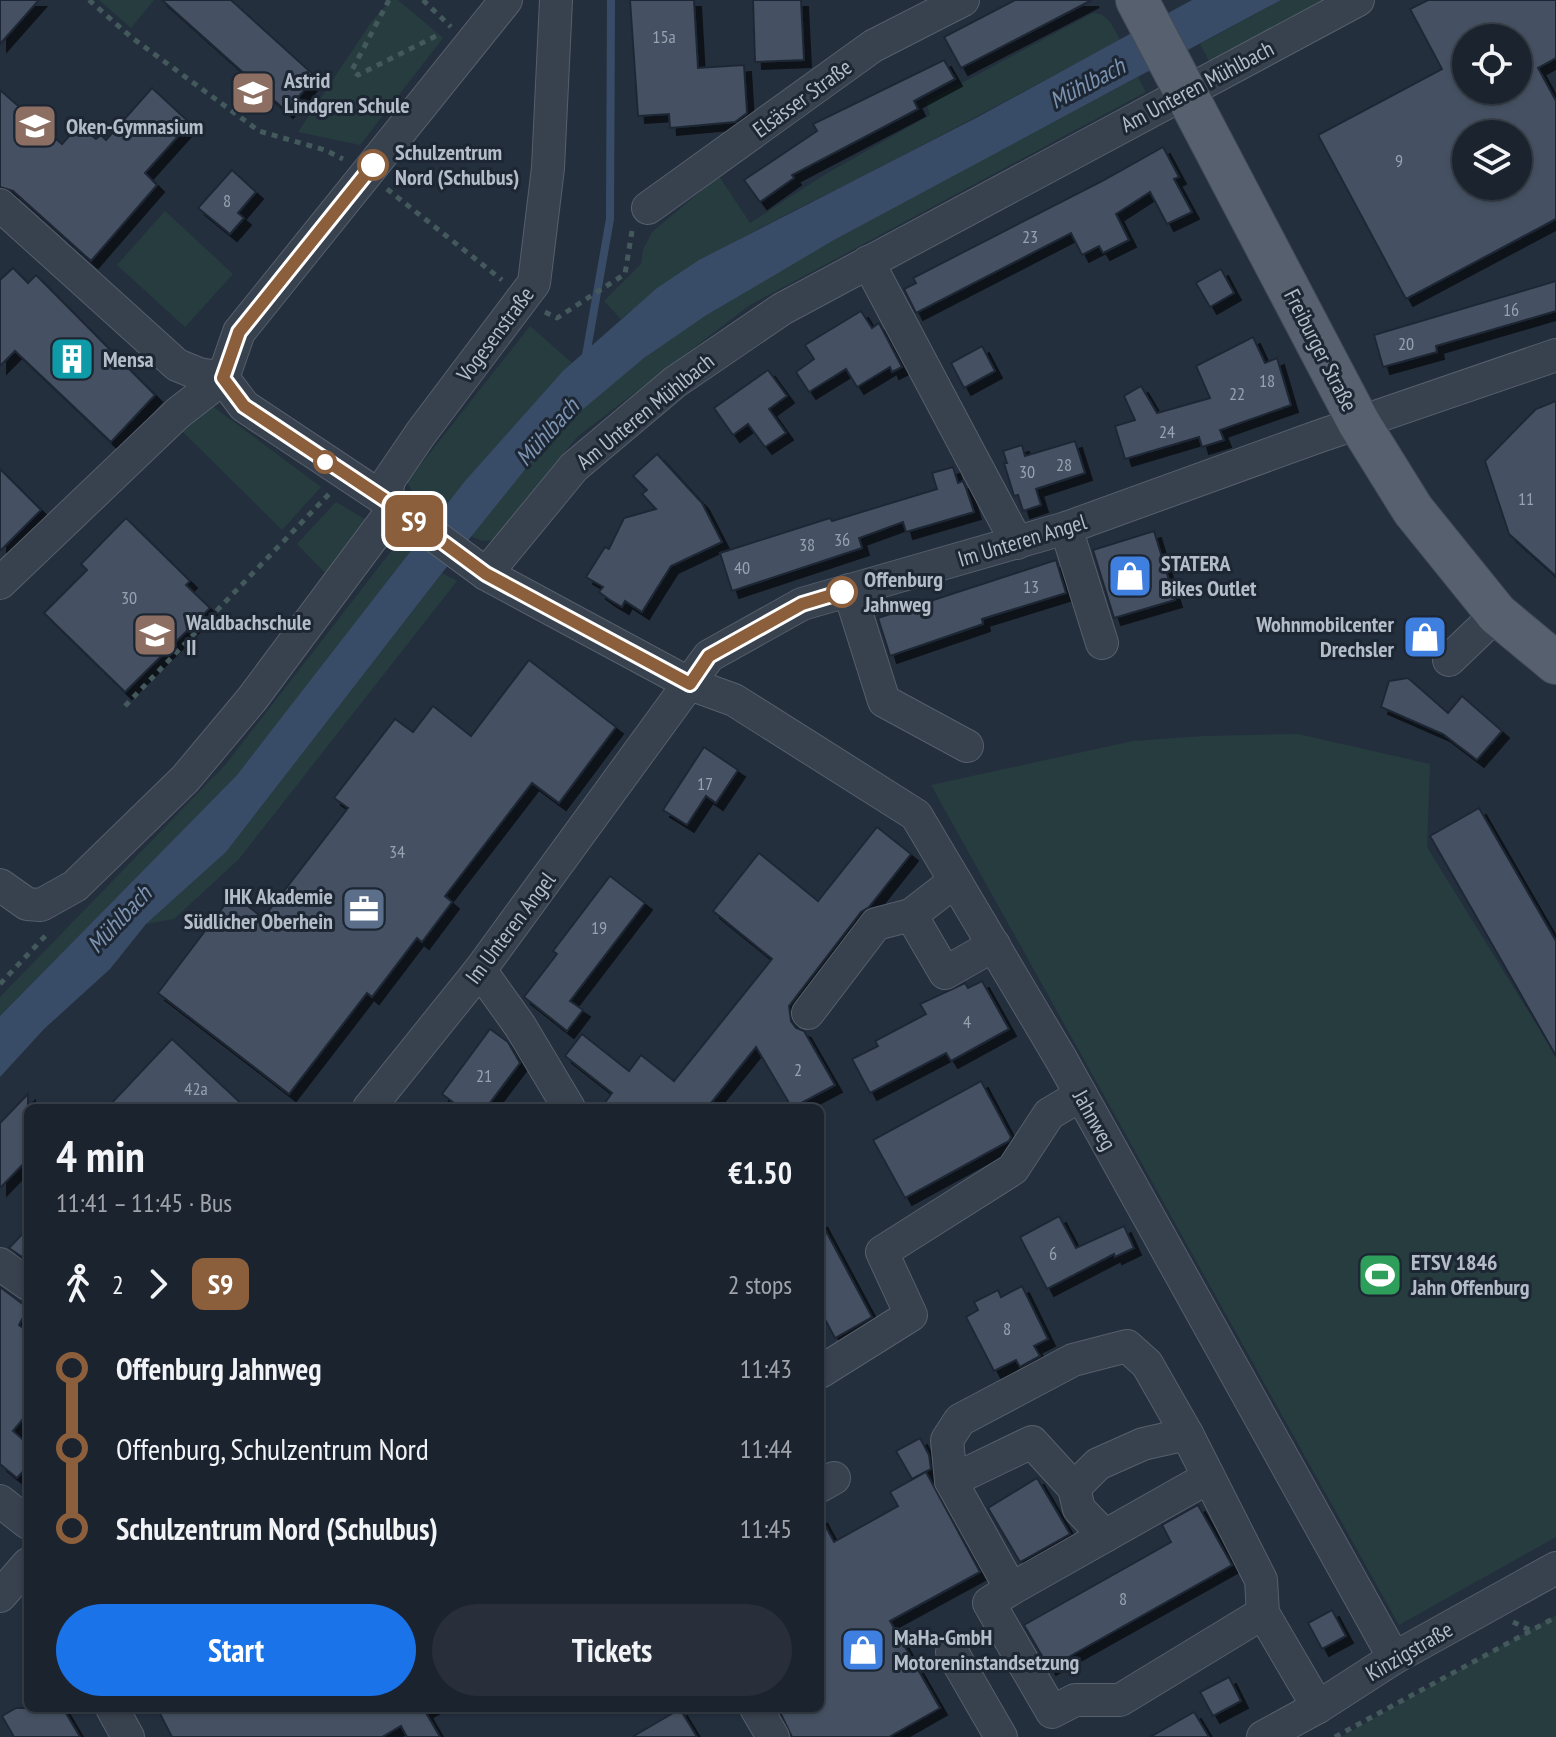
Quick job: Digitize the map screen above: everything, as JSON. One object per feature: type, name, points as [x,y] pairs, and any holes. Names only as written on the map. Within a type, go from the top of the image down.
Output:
[{"type":"main road","name":"Freiburger Straße","points":[[1138,2],[1359,423],[1413,510],[1497,614],[1556,663]]},
{"type":"street","points":[[0,583],[178,413],[223,378],[239,332],[506,0]]},
{"type":"street","name":"Vogesenstraße","points":[[401,511],[387,491],[389,480],[534,283],[548,168],[556,0]]},
{"type":"street","name":"Elsässer Straße","points":[[648,208],[873,46],[963,0]]},
{"type":"street","name":"Am Unteren Mühlbach","points":[[477,568],[574,467],[675,382],[782,309],[1358,0]]},
{"type":"street","points":[[0,205],[177,365],[199,374],[223,378],[244,406],[401,511],[477,568],[690,684]]},
{"type":"street","points":[[868,262],[1017,543]]},
{"type":"street","name":"Im Unteren Angel","points":[[372,1104],[480,970],[709,656],[802,604],[1066,528],[1556,355]]},
{"type":"street","points":[[0,885],[27,904],[41,905],[75,886],[185,779],[401,511]]},
{"type":"street","points":[[1066,528],[1102,643]]},
{"type":"street","points":[[849,590],[884,701],[967,746]]},
{"type":"street","points":[[1449,660],[1497,614]]},
{"type":"street","name":"Jahnweg","points":[[690,684],[734,700],[916,815],[1081,1095],[1394,1658]]},
{"type":"street","points":[[808,1013],[876,924],[911,915],[955,881]]},
{"type":"street","points":[[911,915],[945,973],[994,945]]},
{"type":"street","points":[[480,970],[520,1026],[567,1104]]},
{"type":"street","points":[[824,1369],[911,1315],[882,1252],[1013,1169],[1049,1114],[1081,1095]]},
{"type":"street","points":[[0,1264],[24,1281]]},
{"type":"street","points":[[1011,1589],[951,1481],[947,1440],[960,1420],[1073,1360],[1127,1346],[1147,1364],[1187,1434],[1261,1580],[1263,1613],[1318,1707]]},
{"type":"street","points":[[1074,1488],[1098,1464],[1143,1444],[1187,1434]]},
{"type":"street","points":[[951,1481],[1032,1442],[1074,1488],[1079,1509],[1105,1536]]},
{"type":"street","points":[[1209,1477],[989,1603],[1052,1712],[1075,1700],[1120,1700],[1263,1613]]},
{"type":"street","points":[[0,1501],[24,1520]]},
{"type":"street","name":"Kinzigstraße","points":[[1263,1737],[1318,1707],[1394,1658],[1556,1568]]},
{"type":"street","points":[[0,1596],[24,1569]]},
{"type":"street","points":[[952,1652],[1001,1737]]},
{"type":"street","points":[[114,1712],[128,1737]]},
{"type":"street","points":[[758,1712],[773,1737]]},
{"type":"path","points":[[89,0],[131,37],[259,131],[325,150]]},
{"type":"path","points":[[389,0],[352,70],[358,75],[452,28],[423,0]]},
{"type":"path","points":[[367,172],[524,297],[557,318],[625,274],[634,221],[648,208]]},
{"type":"path","points":[[125,706],[346,476]]},
{"type":"path","points":[[0,984],[43,939]]},
{"type":"path","points":[[1335,1737],[1556,1617]]},
{"type":"green space","points":[[99,0],[154,0],[131,28]]},
{"type":"green space","points":[[391,0],[398,0],[443,38],[360,145],[298,132],[372,21]]},
{"type":"green space","points":[[1281,0],[1325,0],[1209,61],[1200,44]]},
{"type":"green space","points":[[1093,13],[1107,18],[1120,40],[740,239],[678,277],[621,319],[604,301],[641,264],[643,250],[652,232],[719,176],[750,223],[824,175],[930,115],[926,102]]},
{"type":"green space","points":[[1138,77],[1146,92],[750,305],[578,436],[492,540],[482,541],[471,536],[569,421],[621,375],[678,334],[839,237]]},
{"type":"green space","points":[[165,211],[233,274],[185,327],[117,265]]},
{"type":"green space","points":[[530,326],[572,363],[442,511],[414,494],[407,482]]},
{"type":"green space","points":[[207,402],[321,487],[282,530],[180,429]]},
{"type":"green space","points":[[336,502],[370,522],[327,575],[297,544]]},
{"type":"green space","points":[[399,541],[413,548],[237,775],[0,1016],[0,997],[226,764]]},
{"type":"green space","points":[[442,573],[457,581],[239,859],[174,919],[146,924],[226,852]]},
{"type":"green space","name":"ETSV 1846 Jahn Offenburg","points":[[1298,734],[1430,764],[1427,847],[1556,1056],[1556,1537],[1399,1625],[931,785],[1133,741]]},
{"type":"green space","points":[[1556,1615],[1556,1737],[1341,1737]]},
{"type":"water","name":"Mühlbach","points":[[1192,0],[1281,0],[834,240],[705,316],[644,358],[570,420],[527,467],[442,573],[226,852],[146,924],[110,969],[44,1029],[0,1077],[0,1016],[237,775],[465,481],[563,371],[657,288],[699,260],[976,118]]},
{"type":"building","points":[[0,0],[39,0],[0,44]]},
{"type":"building","points":[[162,0],[231,0],[316,77],[286,111]]},
{"type":"building","points":[[630,0],[694,0],[698,68],[744,65],[747,113],[735,122],[670,128],[669,114],[638,116]]},
{"type":"building","points":[[753,0],[801,0],[804,60],[755,62]]},
{"type":"building","points":[[1015,0],[1092,0],[961,68],[944,37]]},
{"type":"building","points":[[1428,0],[1556,0],[1556,58],[1538,68],[1556,101],[1556,219],[1406,299],[1318,135],[1442,69],[1410,9]]},
{"type":"building","points":[[944,60],[955,79],[914,101],[918,109],[792,175],[794,178],[760,202],[744,180],[817,131],[813,124]]},
{"type":"building","points":[[152,88],[190,123],[145,173],[157,185],[91,261],[13,191],[0,187],[0,90],[62,144],[79,125],[96,139],[101,135],[106,140]]},
{"type":"building","points":[[1163,147],[1179,177],[1174,179],[1192,212],[1167,224],[1150,192],[1116,214],[1129,240],[1103,253],[1099,246],[1082,255],[1071,233],[916,313],[904,289],[916,283],[913,278]]},
{"type":"building","points":[[232,170],[256,192],[238,213],[244,218],[230,234],[198,208]]},
{"type":"building","name":"Mensa","points":[[13,268],[28,283],[36,275],[155,395],[111,442],[15,351],[0,366],[0,280]]},
{"type":"building","points":[[1221,269],[1234,293],[1210,307],[1196,283]]},
{"type":"building","points":[[1556,281],[1556,311],[1436,346],[1437,352],[1383,367],[1374,335]]},
{"type":"building","points":[[861,311],[872,328],[879,323],[902,367],[892,372],[890,367],[857,387],[846,369],[809,392],[796,372],[814,359],[805,345]]},
{"type":"building","points":[[1253,337],[1265,363],[1277,358],[1291,405],[1220,430],[1224,440],[1202,447],[1199,437],[1125,459],[1115,426],[1135,420],[1124,396],[1141,386],[1157,413],[1210,398],[1196,366]]},
{"type":"building","points":[[982,346],[995,371],[964,388],[951,363]]},
{"type":"building","points":[[768,370],[787,396],[769,409],[786,433],[765,447],[748,424],[733,435],[714,408]]},
{"type":"building","points":[[1556,401],[1556,576],[1509,534],[1485,461],[1536,409]]},
{"type":"building","points":[[1075,441],[1085,473],[1036,489],[1041,505],[1023,511],[1018,495],[1014,496],[1003,451],[1022,445],[1025,456]]},
{"type":"building","points":[[657,454],[702,503],[722,542],[671,566],[642,612],[625,601],[622,607],[610,600],[599,592],[603,587],[586,577],[605,547],[609,549],[624,518],[656,509],[642,494],[647,490],[633,476]]},
{"type":"building","points":[[953,467],[958,483],[963,481],[974,512],[906,532],[903,522],[859,538],[862,548],[732,591],[720,553],[830,518],[832,521],[937,489],[932,473]]},
{"type":"building","points":[[0,469],[41,510],[0,551]]},
{"type":"building","points":[[126,518],[190,581],[186,585],[210,608],[125,692],[44,613],[87,570],[81,564]]},
{"type":"building","name":"STATERA Bikes Outlet","points":[[1154,531],[1175,600],[1114,618],[1093,550]]},
{"type":"building","points":[[1056,560],[1066,593],[982,619],[983,624],[890,656],[878,618]]},
{"type":"building","points":[[529,660],[616,727],[559,803],[532,783],[445,896],[452,902],[422,942],[417,938],[372,997],[367,993],[289,1094],[158,993],[233,894],[263,918],[348,808],[334,798],[395,719],[413,732],[433,706],[471,736]]},
{"type":"building","points":[[1408,678],[1448,713],[1462,696],[1502,731],[1477,760],[1443,734],[1381,707],[1389,681]]},
{"type":"building","points":[[704,747],[738,770],[716,803],[706,796],[687,825],[663,810]]},
{"type":"building","points":[[1479,808],[1556,941],[1556,1056],[1430,836]]},
{"type":"building","points":[[877,827],[911,854],[869,907],[861,912],[789,1006],[791,1021],[796,1028],[804,1031],[835,1085],[799,1104],[790,1104],[756,1047],[710,1104],[604,1104],[612,1093],[565,1056],[582,1034],[629,1071],[641,1055],[674,1081],[772,959],[713,911],[759,853],[818,901]]},
{"type":"building","points":[[610,876],[645,903],[570,1001],[583,1010],[567,1031],[524,997],[557,954],[553,951]]},
{"type":"building","points":[[982,981],[1009,1029],[951,1061],[946,1053],[870,1093],[852,1059],[878,1046],[875,1041],[926,1014],[920,1004],[965,983],[968,988]]},
{"type":"building","points":[[490,1029],[508,1042],[520,1063],[489,1104],[456,1104],[442,1094]]},
{"type":"building","points":[[172,1039],[242,1104],[111,1104]]},
{"type":"building","points":[[981,1081],[1011,1137],[1009,1141],[905,1198],[873,1140]]},
{"type":"building","points":[[28,1094],[28,1104],[24,1104],[24,1163],[0,1188],[0,1123]]},
{"type":"building","points":[[1059,1216],[1076,1248],[1124,1226],[1134,1248],[1115,1257],[1114,1254],[1047,1289],[1020,1237]]},
{"type":"building","points":[[824,1227],[872,1317],[835,1338],[824,1317]]},
{"type":"building","points":[[24,1232],[24,1258],[9,1248]]},
{"type":"building","points":[[1022,1286],[1048,1339],[1034,1346],[1040,1356],[1020,1367],[1016,1360],[994,1371],[966,1317],[978,1310],[974,1302],[998,1290],[1001,1297]]},
{"type":"building","points":[[0,1287],[24,1305],[24,1316],[19,1325],[24,1329],[24,1418],[13,1431],[24,1441],[24,1470],[17,1478],[0,1464]]},
{"type":"building","points":[[920,1438],[929,1455],[931,1469],[912,1479],[896,1451]]},
{"type":"building","points":[[926,1472],[980,1572],[890,1621],[940,1708],[889,1737],[792,1737],[780,1712],[824,1712],[824,1523],[834,1542],[898,1506],[890,1492]]},
{"type":"building","points":[[1037,1478],[1070,1534],[1020,1562],[988,1508]]},
{"type":"building","points":[[1198,1505],[1232,1565],[1049,1668],[1024,1625],[1171,1542],[1162,1525]]},
{"type":"building","points":[[1332,1610],[1346,1636],[1322,1649],[1308,1623]]},
{"type":"building","points":[[1229,1677],[1241,1701],[1213,1716],[1200,1692]]},
{"type":"building","points":[[16,1708],[24,1708],[24,1712],[65,1712],[80,1737],[14,1737],[2,1716]]},
{"type":"building","points":[[159,1712],[426,1712],[440,1737],[407,1737],[401,1726],[382,1737],[172,1737]]},
{"type":"building","points":[[675,1712],[682,1712],[697,1737],[632,1737]]},
{"type":"building","points":[[1194,1712],[1209,1737],[1150,1737]]},
{"type":"waterway","points":[[585,361],[610,219],[611,0]]},
{"type":"bus line","name":"S9","points":[[373,165],[239,332],[223,378],[244,406],[390,503],[486,574],[690,684],[709,656],[802,604],[842,592]]},
{"type":"place","name":"Astrid Lindgren Schule","points":[[253,93]]},
{"type":"place","name":"Oken-Gymnasium","points":[[35,126]]},
{"type":"place","name":"Schulzentrum Nord (Schulbus)","points":[[373,165]]},
{"type":"place","name":"Mensa","points":[[72,359]]},
{"type":"place","name":"STATERA Bikes Outlet","points":[[1130,576]]},
{"type":"place","name":"Offenburg Jahnweg","points":[[842,592]]},
{"type":"place","name":"Waldbachschule II","points":[[155,635]]},
{"type":"place","name":"Wohnmobilcenter Drechsler","points":[[1425,637]]},
{"type":"place","name":"IHK Akademie Südlicher Oberhein","points":[[364,909]]},
{"type":"place","name":"ETSV 1846 Jahn Offenburg","points":[[1380,1275]]},
{"type":"place","name":"MaHa-GmbH Motoreninstandsetzung","points":[[863,1650]]}]
